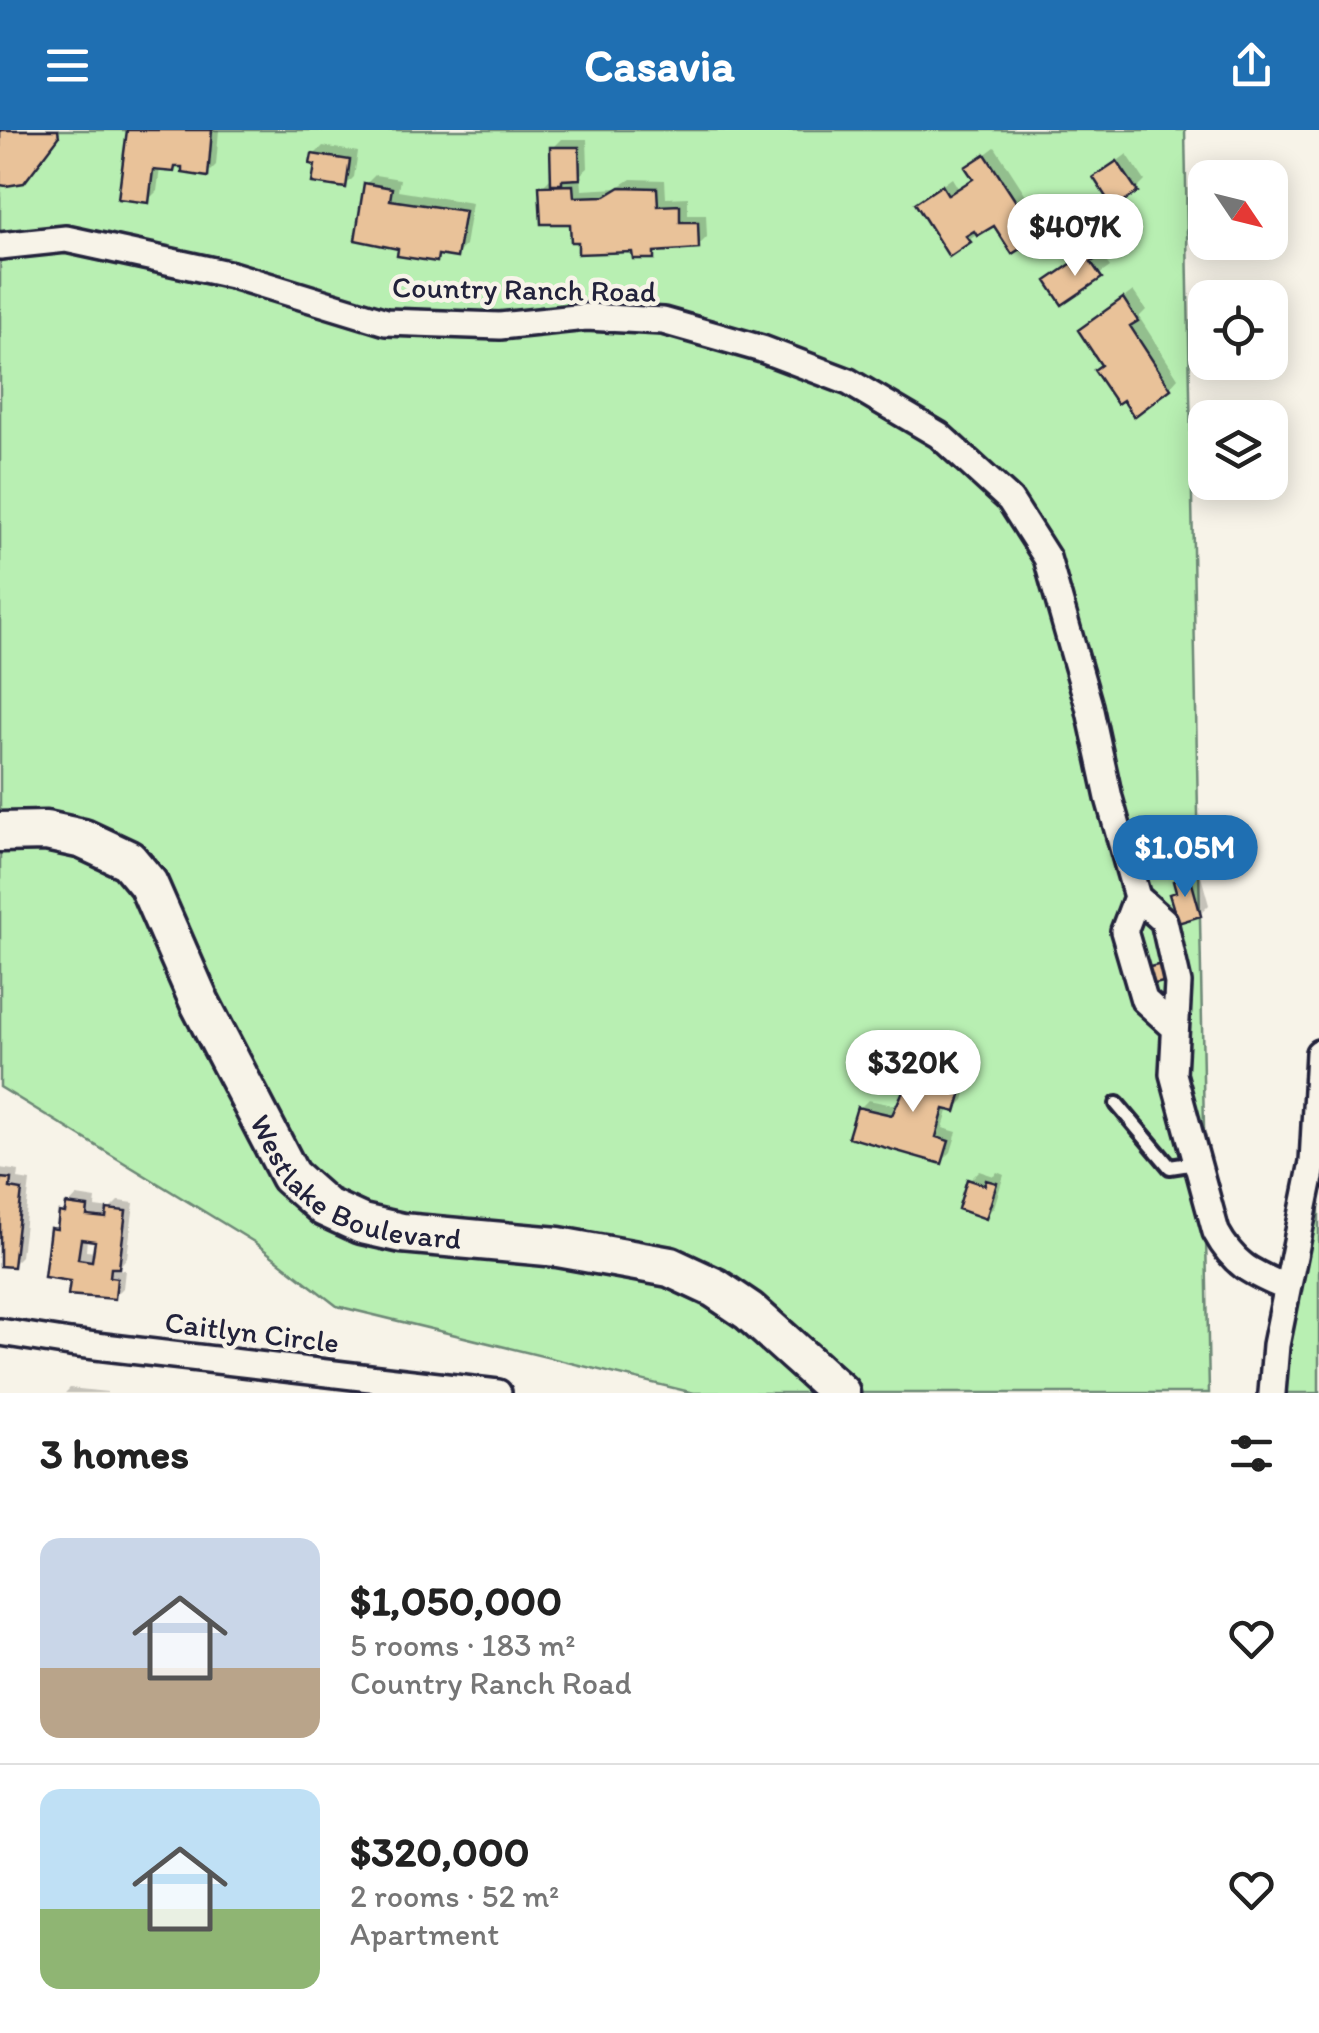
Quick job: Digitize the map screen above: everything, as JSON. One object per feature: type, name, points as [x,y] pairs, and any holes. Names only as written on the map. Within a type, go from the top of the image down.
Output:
[{"type":"main road","name":"Westlake Boulevard","points":[[0,832],[46,831],[83,839],[128,860],[148,884],[163,913],[200,1003],[290,1176],[325,1207],[362,1224],[402,1232],[558,1247],[670,1267],[714,1288],[749,1311],[840,1393]]},
{"type":"street","name":"Country Ranch Road","points":[[0,246],[66,238],[232,275],[386,322],[500,326],[586,317],[664,322],[762,349],[849,382],[939,436],[1010,500],[1047,558],[1137,897],[1164,921],[1178,983],[1173,1074],[1216,1232],[1228,1254],[1247,1270],[1287,1288]]},
{"type":"street","name":"Country Ranch Road","points":[[1137,897],[1124,931],[1144,1000],[1175,1028]]},
{"type":"street","points":[[1272,1393],[1276,1345],[1313,1162],[1319,1053]]},
{"type":"street","name":"Caitlyn Circle","points":[[0,1332],[498,1393]]},
{"type":"lane","points":[[1118,1104],[1170,1167],[1196,1164]]},
{"type":"green space","points":[[0,130],[1185,130],[1188,500],[1192,500],[1209,1393],[694,1393],[337,1306],[254,1242],[0,1087]]},
{"type":"green space","points":[[1319,1053],[1319,1393],[1272,1393]]},
{"type":"building","points":[[0,130],[58,130],[59,137],[24,183],[6,186],[0,185]]},
{"type":"building","points":[[127,130],[212,130],[208,177],[182,173],[182,167],[175,167],[174,172],[153,170],[149,203],[118,199]]},
{"type":"building","points":[[550,147],[579,147],[580,179],[551,184]]},
{"type":"building","points":[[312,154],[350,160],[346,188],[312,183]]},
{"type":"building","points":[[985,154],[1039,237],[1012,254],[994,226],[977,236],[974,231],[966,236],[971,242],[949,257],[915,203],[942,185],[948,195],[973,179],[965,167]]},
{"type":"building","points":[[1117,161],[1138,192],[1113,208],[1093,177]]},
{"type":"building","points":[[364,183],[392,188],[390,200],[465,211],[457,258],[438,255],[437,262],[397,256],[398,249],[355,240]]},
{"type":"building","points":[[573,185],[574,197],[605,196],[620,187],[657,188],[658,206],[680,205],[680,222],[698,222],[699,249],[654,252],[654,259],[633,259],[632,252],[578,254],[578,242],[571,242],[570,224],[541,224],[539,186]]},
{"type":"building","points":[[1090,251],[1096,259],[1091,262],[1102,278],[1062,305],[1046,281]]},
{"type":"building","points":[[1123,298],[1138,321],[1130,326],[1171,389],[1134,417],[1123,400],[1117,404],[1094,370],[1101,365],[1078,330]]},
{"type":"building","points":[[1190,876],[1201,916],[1178,923],[1169,894],[1176,892],[1173,881]]},
{"type":"building","points":[[1162,964],[1167,981],[1151,985],[1146,968]]},
{"type":"building","points":[[906,1062],[965,1081],[956,1112],[944,1109],[936,1137],[949,1141],[942,1164],[848,1137],[857,1107],[892,1115],[904,1089],[898,1087]]},
{"type":"building","points":[[0,1178],[11,1179],[10,1188],[22,1190],[13,1267],[0,1266]]},
{"type":"building","points":[[967,1179],[985,1185],[986,1180],[997,1183],[986,1219],[958,1209]]},
{"type":"building","points":[[66,1204],[88,1207],[87,1216],[106,1218],[107,1209],[126,1211],[119,1268],[111,1268],[110,1277],[117,1278],[115,1299],[68,1295],[70,1281],[44,1277],[50,1228],[57,1229],[59,1212],[65,1213]],"holes":[[[81,1239],[95,1241],[92,1261],[78,1259]]]}]
